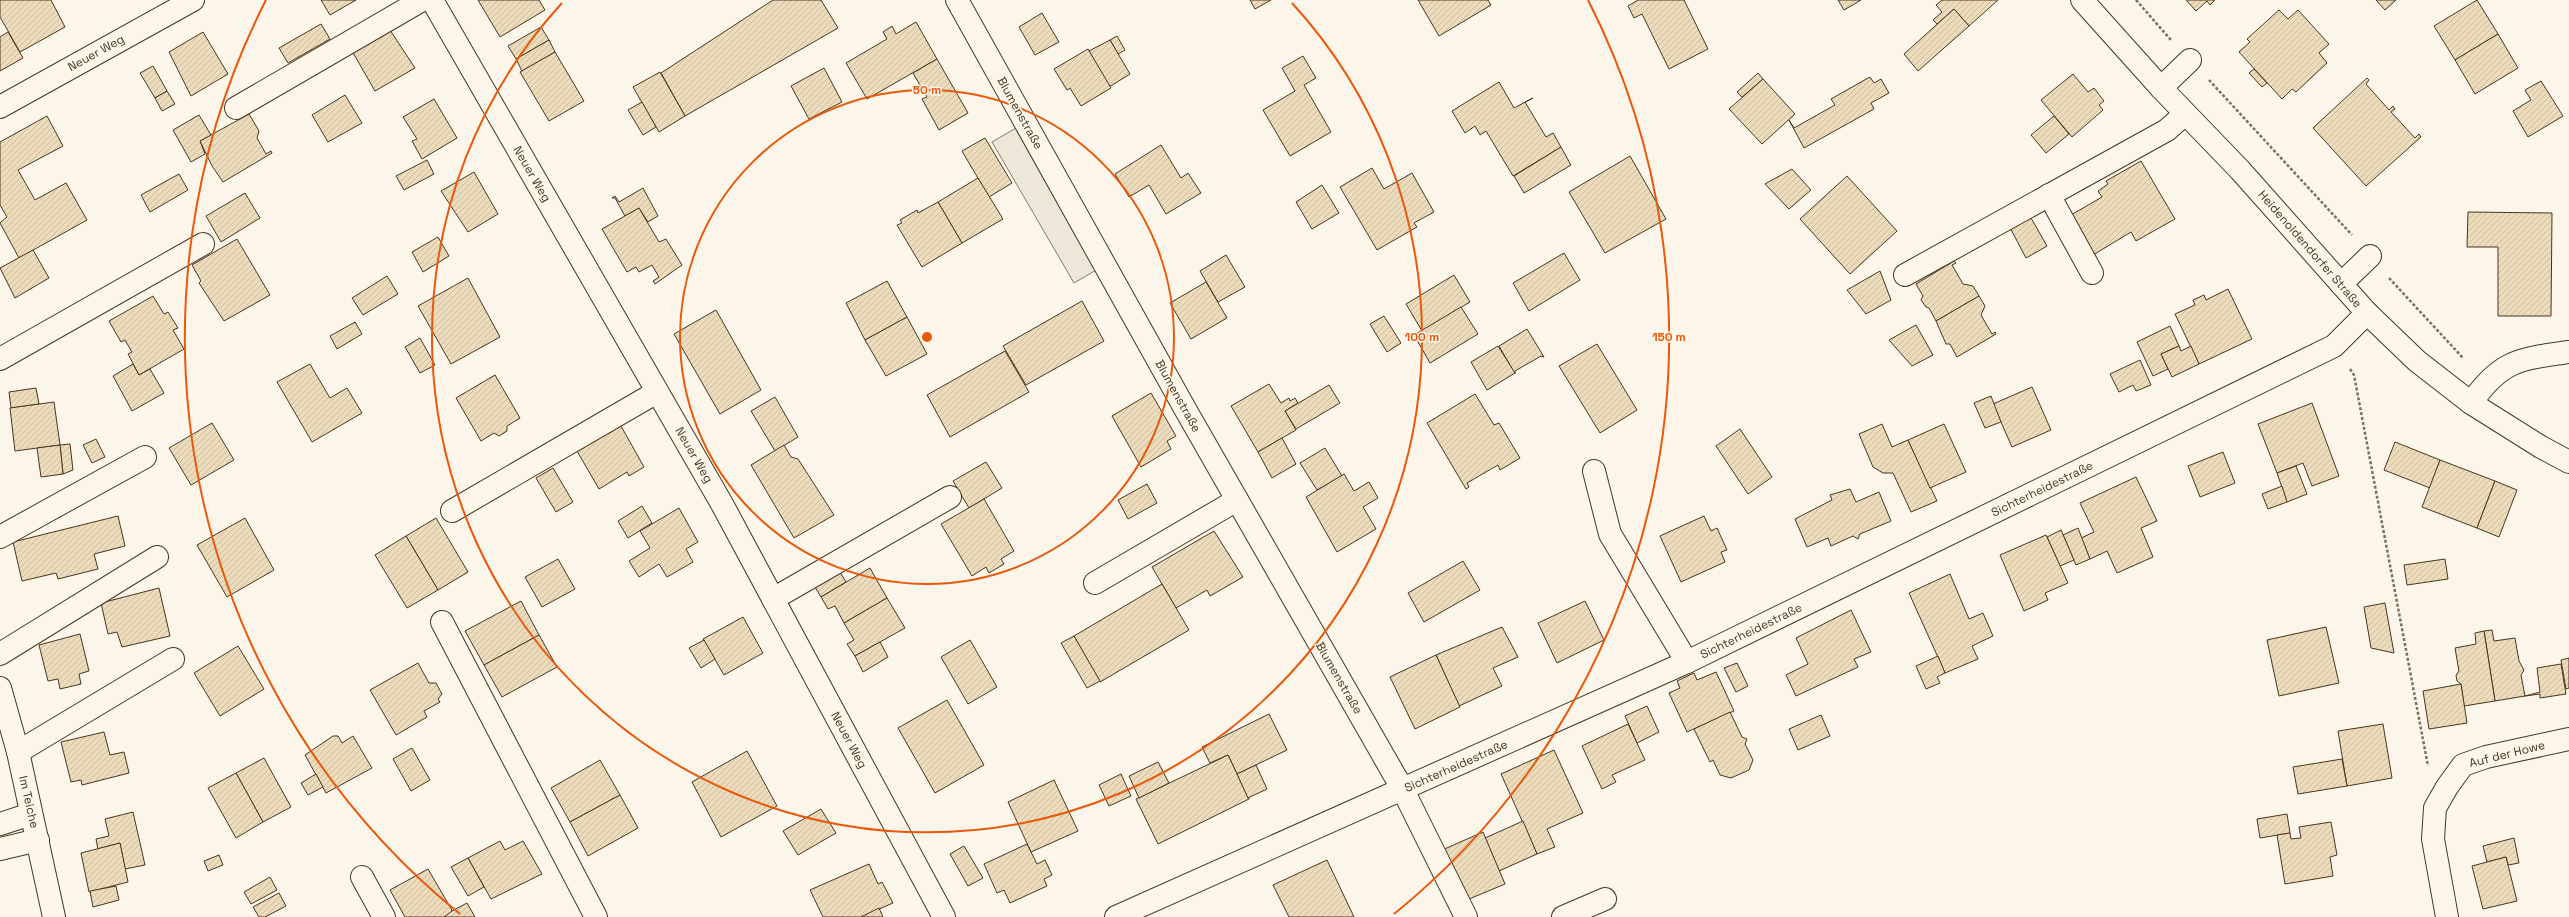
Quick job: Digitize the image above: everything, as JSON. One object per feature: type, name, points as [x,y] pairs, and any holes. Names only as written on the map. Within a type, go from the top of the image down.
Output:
[{"type":"street","name":"Neuer Weg","points":[[0,107],[193,0]]},
{"type":"street","points":[[236,108],[422,0]]},
{"type":"street","name":"Neuer Weg","points":[[432,0],[657,392],[773,599],[944,917]]},
{"type":"street","name":"Blumenstraße","points":[[958,0],[1237,500],[1403,790],[1466,917]]},
{"type":"street","name":"Heidenoldendorfer Straße","points":[[2082,0],[2185,114],[2240,170],[2367,313],[2417,361],[2471,403],[2541,447],[2569,462]]},
{"type":"street","points":[[2161,88],[2190,60]]},
{"type":"street","points":[[1905,275],[2167,130],[2185,114]]},
{"type":"street","points":[[2049,195],[2092,273]]},
{"type":"street","points":[[0,360],[203,244]]},
{"type":"street","points":[[2341,284],[2370,256]]},
{"type":"street","name":"Sichterheidestraße","points":[[1116,917],[1687,662],[2334,346],[2367,313]]},
{"type":"street","points":[[2471,403],[2485,382],[2521,359],[2569,352]]},
{"type":"street","points":[[452,511],[657,392]]},
{"type":"street","points":[[0,537],[145,457]]},
{"type":"street","points":[[1594,471],[1610,534],[1687,662]]},
{"type":"street","points":[[773,599],[950,497]]},
{"type":"street","points":[[1095,584],[1237,500]]},
{"type":"street","points":[[0,654],[157,557]]},
{"type":"street","points":[[442,622],[596,917]]},
{"type":"street","points":[[18,752],[173,659]]},
{"type":"street","name":"Im Teiche","points":[[0,688],[18,752],[54,917]]},
{"type":"street","name":"Auf der Howe","points":[[2447,917],[2433,839],[2435,808],[2447,786],[2463,765],[2486,757],[2569,739]]},
{"type":"street","points":[[0,824],[32,814]]},
{"type":"street","points":[[0,849],[38,840]]},
{"type":"street","points":[[362,877],[384,917]]},
{"type":"street","points":[[1563,917],[1605,899]]},
{"type":"path","points":[[2136,0],[2190,60],[2253,126],[2485,382]]},
{"type":"path","points":[[2334,346],[2354,375],[2425,763],[2447,786]]},
{"type":"shaded area","points":[[1016,128],[1098,269],[1074,283],[992,142]]},
{"type":"building","points":[[0,0],[51,0],[65,27],[20,52],[0,17]]},
{"type":"building","points":[[321,0],[356,0],[330,15]]},
{"type":"building","points":[[478,0],[539,0],[545,10],[500,37]]},
{"type":"building","points":[[773,0],[821,0],[838,28],[685,116],[661,73]]},
{"type":"building","points":[[1250,0],[1271,0],[1255,9]]},
{"type":"building","points":[[1418,0],[1488,0],[1491,5],[1439,36]]},
{"type":"building","points":[[1638,0],[1684,0],[1708,49],[1669,69],[1642,14],[1634,18],[1628,6]]},
{"type":"building","points":[[1838,0],[1861,0],[1844,10]]},
{"type":"building","points":[[1942,0],[1998,0],[1969,26],[1954,9],[1937,24],[1933,20],[1942,12],[1936,5]]},
{"type":"building","points":[[2186,0],[2215,0],[2210,5],[2207,1],[2196,11]]},
{"type":"building","points":[[2376,0],[2396,0],[2385,10]]},
{"type":"building","points":[[2477,0],[2498,34],[2455,60],[2434,26]]},
{"type":"building","points":[[1954,9],[1969,26],[1918,71],[1904,54]]},
{"type":"building","points":[[2279,10],[2288,19],[2298,10],[2329,44],[2319,53],[2327,63],[2296,92],[2292,89],[2282,99],[2239,52],[2250,42],[2247,39]]},
{"type":"building","points":[[1042,13],[1059,42],[1035,55],[1019,27]]},
{"type":"building","points":[[916,22],[937,59],[867,99],[846,63],[887,39],[883,32],[892,26],[896,34]]},
{"type":"building","points":[[321,24],[330,39],[288,63],[279,48]]},
{"type":"building","points":[[386,24],[415,68],[375,91],[348,44]]},
{"type":"building","points":[[541,27],[549,40],[516,59],[508,46]]},
{"type":"building","points":[[8,32],[23,58],[0,71],[0,37]]},
{"type":"building","points":[[203,32],[228,74],[191,96],[169,52]]},
{"type":"building","points":[[2498,34],[2518,68],[2475,94],[2455,60]]},
{"type":"building","points":[[1117,36],[1125,50],[1118,54],[1110,40]]},
{"type":"building","points":[[549,40],[555,52],[522,71],[516,59]]},
{"type":"building","points":[[1110,40],[1130,74],[1109,87],[1089,51]]},
{"type":"building","points":[[1088,49],[1111,88],[1081,106],[1070,88],[1067,90],[1054,69]]},
{"type":"building","points":[[555,52],[584,101],[549,121],[520,72]]},
{"type":"building","points":[[1303,56],[1316,78],[1304,85],[1331,132],[1290,156],[1263,110],[1295,91],[1282,68]]},
{"type":"building","points":[[937,59],[968,113],[939,130],[922,99],[927,97],[913,73]]},
{"type":"building","points":[[153,66],[167,91],[155,98],[140,73]]},
{"type":"building","points":[[824,68],[842,102],[809,119],[791,86]]},
{"type":"building","points":[[2254,69],[2267,83],[2262,87],[2249,73]]},
{"type":"building","points":[[660,72],[685,116],[659,132],[633,87]]},
{"type":"building","points":[[1758,73],[1763,79],[1742,97],[1737,92]]},
{"type":"building","points":[[2073,74],[2088,92],[2094,88],[2104,101],[2099,105],[2103,110],[2072,137],[2041,100]]},
{"type":"building","points":[[1870,77],[1874,83],[1881,79],[1889,93],[1871,103],[1874,109],[1804,148],[1789,120],[1794,128],[1835,105],[1831,99]]},
{"type":"building","points":[[2367,78],[2369,80],[2366,84],[2389,110],[2393,106],[2395,109],[2391,112],[2415,138],[2419,134],[2421,137],[2366,186],[2313,128]]},
{"type":"building","points":[[1763,79],[1795,114],[1762,144],[1729,109]]},
{"type":"building","points":[[2541,81],[2563,116],[2528,137],[2513,111],[2531,100],[2525,90]]},
{"type":"building","points":[[1499,82],[1514,108],[1525,102],[1546,137],[1553,133],[1561,147],[1513,176],[1486,131],[1480,135],[1475,126],[1465,133],[1452,111]]},
{"type":"building","points":[[167,91],[175,104],[162,111],[155,98]]},
{"type":"building","points":[[345,95],[362,123],[328,142],[312,115]]},
{"type":"building","points":[[434,99],[457,138],[422,159],[412,141],[417,139],[403,117]]},
{"type":"building","points":[[642,102],[656,127],[643,135],[628,110]]},
{"type":"building","points":[[249,114],[259,131],[257,138],[266,154],[271,151],[272,153],[223,182],[212,166],[200,141]]},
{"type":"building","points":[[199,115],[211,135],[200,141],[205,154],[191,162],[173,130]]},
{"type":"building","points":[[47,116],[63,146],[18,170],[35,200],[66,183],[87,220],[19,258],[0,223],[7,217],[0,205],[0,142]]},
{"type":"building","points":[[2054,116],[2069,134],[2046,153],[2031,135]]},
{"type":"building","points":[[985,138],[1012,183],[989,197],[962,151]]},
{"type":"building","points":[[1161,145],[1181,178],[1188,173],[1201,193],[1166,214],[1149,185],[1129,197],[1115,174]]},
{"type":"building","points":[[1561,147],[1571,165],[1524,193],[1514,176]]},
{"type":"building","points":[[1630,156],[1666,219],[1605,253],[1569,192]]},
{"type":"building","points":[[427,160],[434,174],[404,190],[396,176]]},
{"type":"building","points":[[2141,161],[2175,219],[2136,241],[2131,232],[2093,255],[2071,215],[2102,197],[2098,191],[2108,184],[2106,181]]},
{"type":"building","points":[[1372,168],[1384,189],[1412,173],[1434,212],[1414,223],[1417,227],[1377,250],[1340,187]]},
{"type":"building","points":[[1792,169],[1811,190],[1789,209],[1765,184]]},
{"type":"building","points":[[474,172],[498,214],[468,232],[441,191]]},
{"type":"building","points":[[179,174],[188,190],[150,212],[141,195]]},
{"type":"building","points":[[1847,176],[1897,231],[1850,274],[1800,219]]},
{"type":"building","points":[[978,178],[1003,219],[962,243],[938,202]]},
{"type":"building","points":[[1322,185],[1339,213],[1312,229],[1296,202]]},
{"type":"building","points":[[643,188],[658,216],[648,222],[639,208],[625,216],[615,198],[612,198],[615,196],[619,202]]},
{"type":"building","points":[[245,193],[260,218],[221,242],[206,216]]},
{"type":"building","points":[[938,202],[962,243],[922,267],[897,225],[902,223],[900,220],[917,210],[918,213]]},
{"type":"building","points":[[639,208],[659,242],[666,239],[682,265],[655,284],[653,281],[659,277],[652,265],[639,272],[636,267],[627,272],[602,229]]},
{"type":"building","points":[[2027,211],[2047,246],[2026,258],[2007,222]]},
{"type":"building","points":[[2468,212],[2552,213],[2551,316],[2498,316],[2498,247],[2467,247]]},
{"type":"building","points":[[438,237],[449,256],[423,272],[412,252]]},
{"type":"building","points":[[237,239],[270,295],[224,321],[199,283],[201,281],[192,265]]},
{"type":"building","points":[[33,250],[49,278],[15,298],[0,268]]},
{"type":"building","points":[[1564,253],[1580,280],[1529,311],[1513,283]]},
{"type":"building","points":[[1226,255],[1245,287],[1218,302],[1200,271]]},
{"type":"building","points":[[1954,261],[1956,263],[1952,265],[1963,284],[1973,286],[1979,296],[1936,321],[1929,308],[1926,307],[1921,300],[1923,296],[1916,284]]},
{"type":"building","points":[[1880,271],[1891,300],[1866,314],[1847,290]]},
{"type":"building","points":[[1454,275],[1470,302],[1422,331],[1406,304]]},
{"type":"building","points":[[387,276],[398,294],[363,315],[352,298]]},
{"type":"building","points":[[468,278],[500,337],[451,364],[418,306]]},
{"type":"building","points":[[887,281],[907,317],[865,340],[846,303]]},
{"type":"building","points":[[1206,282],[1227,318],[1191,339],[1170,303]]},
{"type":"building","points":[[2228,289],[2252,339],[2199,364],[2175,314],[2195,305],[2193,300],[2204,295],[2206,300]]},
{"type":"building","points":[[153,296],[164,314],[168,312],[178,328],[173,330],[184,349],[139,375],[128,354],[132,352],[125,340],[121,342],[109,321]]},
{"type":"building","points":[[1979,296],[1985,306],[1981,315],[1992,334],[1995,332],[1996,334],[1957,357],[1950,344],[1946,344],[1936,321]]},
{"type":"building","points":[[1082,301],[1104,341],[1026,385],[1003,346]]},
{"type":"building","points":[[1461,307],[1478,334],[1430,363],[1414,335]]},
{"type":"building","points":[[716,310],[761,390],[720,414],[674,334]]},
{"type":"building","points":[[1384,316],[1401,343],[1387,352],[1370,324]]},
{"type":"building","points":[[907,317],[927,354],[886,376],[865,340]]},
{"type":"building","points":[[355,322],[362,334],[337,349],[330,336]]},
{"type":"building","points":[[1916,325],[1933,355],[1912,366],[1889,340]]},
{"type":"building","points":[[2170,326],[2179,346],[2161,354],[2168,369],[2153,376],[2137,342]]},
{"type":"building","points":[[1527,329],[1544,357],[1541,356],[1515,371],[1515,374],[1499,346]]},
{"type":"building","points":[[420,338],[435,365],[420,373],[405,347]]},
{"type":"building","points":[[1597,344],[1637,410],[1600,433],[1559,366]]},
{"type":"building","points":[[1498,346],[1515,373],[1487,390],[1471,362]]},
{"type":"building","points":[[2179,346],[2181,351],[2191,346],[2199,364],[2172,377],[2161,354]]},
{"type":"building","points":[[1005,351],[1029,392],[950,437],[927,395]]},
{"type":"building","points":[[2140,360],[2151,385],[2136,391],[2133,385],[2119,392],[2110,374]]},
{"type":"building","points":[[133,364],[139,375],[150,369],[164,393],[132,411],[113,376]]},
{"type":"building","points":[[310,364],[330,398],[347,388],[362,413],[312,442],[277,382]]},
{"type":"building","points":[[495,375],[520,418],[507,426],[507,431],[499,436],[494,433],[481,441],[456,398]]},
{"type":"building","points":[[1269,384],[1281,403],[1289,398],[1290,401],[1295,398],[1298,403],[1285,411],[1296,430],[1258,452],[1231,406]]},
{"type":"building","points":[[1329,385],[1340,403],[1296,429],[1285,411]]},
{"type":"building","points":[[2032,387],[2051,430],[2012,447],[1993,404]]},
{"type":"building","points":[[36,388],[39,404],[11,408],[9,392]]},
{"type":"building","points":[[1151,393],[1176,436],[1167,441],[1171,449],[1141,467],[1112,416]]},
{"type":"building","points":[[1475,394],[1494,425],[1499,423],[1520,458],[1500,470],[1498,465],[1467,483],[1469,487],[1466,489],[1427,423]]},
{"type":"building","points":[[1991,396],[2001,422],[1985,428],[1974,403]]},
{"type":"building","points":[[775,397],[798,437],[775,451],[751,411]]},
{"type":"building","points":[[54,402],[60,445],[15,451],[10,408]]},
{"type":"building","points":[[2312,403],[2339,476],[2312,486],[2303,463],[2277,473],[2258,424]]},
{"type":"building","points":[[212,423],[234,460],[191,485],[169,448]]},
{"type":"building","points":[[1882,424],[1892,447],[1908,440],[1937,501],[1911,512],[1893,473],[1883,473],[1873,467],[1859,434]]},
{"type":"building","points":[[1944,424],[1966,472],[1930,488],[1908,440]]},
{"type":"building","points":[[621,426],[644,467],[629,476],[627,472],[599,489],[577,451]]},
{"type":"building","points":[[1740,429],[1772,477],[1748,494],[1716,446]]},
{"type":"building","points":[[1282,438],[1296,464],[1272,478],[1258,452]]},
{"type":"building","points":[[96,439],[105,457],[92,463],[83,445]]},
{"type":"building","points":[[2395,442],[2440,460],[2430,488],[2384,470]]},
{"type":"building","points":[[70,444],[73,470],[63,474],[60,445]]},
{"type":"building","points":[[60,445],[63,474],[41,477],[37,448]]},
{"type":"building","points":[[784,445],[791,457],[798,459],[834,515],[794,538],[751,465]]},
{"type":"building","points":[[1325,448],[1342,476],[1317,490],[1300,463]]},
{"type":"building","points":[[2223,452],[2235,483],[2200,497],[2188,466]]},
{"type":"building","points":[[2440,460],[2495,481],[2477,528],[2422,507]]},
{"type":"building","points":[[986,462],[1002,488],[969,508],[953,481]]},
{"type":"building","points":[[2296,466],[2307,494],[2287,502],[2277,473]]},
{"type":"building","points":[[553,468],[573,502],[556,512],[536,478]]},
{"type":"building","points":[[1344,474],[1354,491],[1369,482],[1378,498],[1363,507],[1376,529],[1337,552],[1306,497]]},
{"type":"building","points":[[2136,477],[2157,521],[2141,528],[2153,557],[2117,573],[2107,551],[2090,559],[2081,538],[2094,532],[2080,503]]},
{"type":"building","points":[[2495,481],[2517,490],[2499,537],[2477,528]]},
{"type":"building","points":[[1147,484],[1157,503],[1128,519],[1118,500]]},
{"type":"building","points":[[2282,486],[2287,502],[2268,509],[2262,494]]},
{"type":"building","points":[[1850,489],[1856,502],[1879,492],[1891,521],[1860,534],[1858,539],[1853,536],[1831,546],[1828,538],[1807,547],[1795,519],[1832,500],[1830,495]]},
{"type":"building","points":[[984,499],[1014,551],[1001,559],[1004,564],[989,573],[986,567],[972,576],[941,524]]},
{"type":"building","points":[[642,506],[652,523],[628,538],[618,521]]},
{"type":"building","points":[[679,508],[698,542],[686,549],[693,562],[667,577],[659,564],[639,577],[629,561],[650,548],[640,531]]},
{"type":"building","points":[[118,516],[125,546],[94,554],[98,569],[58,579],[56,573],[22,581],[13,542]]},
{"type":"building","points":[[1704,516],[1711,531],[1717,528],[1727,550],[1721,552],[1725,562],[1681,582],[1660,536]]},
{"type":"building","points":[[245,518],[274,570],[227,597],[197,545]]},
{"type":"building","points":[[436,518],[468,572],[438,590],[406,536]]},
{"type":"building","points":[[2078,528],[2090,559],[2076,565],[2063,535]]},
{"type":"building","points":[[2061,530],[2074,560],[2060,566],[2047,537]]},
{"type":"building","points":[[1214,531],[1243,577],[1210,596],[1207,590],[1176,608],[1152,567]]},
{"type":"building","points":[[2046,535],[2068,583],[2045,593],[2048,600],[2024,611],[2000,555]]},
{"type":"building","points":[[406,536],[438,590],[407,608],[375,555]]},
{"type":"building","points":[[558,559],[575,589],[542,607],[525,577]]},
{"type":"building","points":[[2445,559],[2448,579],[2407,585],[2404,565]]},
{"type":"building","points":[[1463,561],[1480,590],[1424,622],[1408,593]]},
{"type":"building","points":[[837,567],[846,582],[821,597],[812,582]]},
{"type":"building","points":[[870,568],[887,598],[844,623],[835,606],[828,609],[821,597]]},
{"type":"building","points":[[1950,574],[1969,619],[1983,613],[1993,636],[1972,646],[1978,659],[1945,673],[1909,593]]},
{"type":"building","points":[[1162,584],[1189,630],[1100,682],[1074,636]]},
{"type":"building","points":[[159,588],[170,636],[122,647],[117,632],[108,634],[101,603]]},
{"type":"building","points":[[887,598],[905,628],[855,656],[847,644],[854,640],[844,623]]},
{"type":"building","points":[[521,601],[539,635],[484,665],[465,631]]},
{"type":"building","points":[[1585,601],[1604,640],[1557,663],[1538,623]]},
{"type":"building","points":[[2385,603],[2394,653],[2371,648],[2364,607]]},
{"type":"building","points":[[1851,610],[1871,652],[1854,659],[1858,667],[1796,696],[1786,675],[1808,664],[1796,638]]},
{"type":"building","points":[[743,617],[763,653],[724,675],[703,639]]},
{"type":"building","points":[[1502,627],[1518,657],[1493,668],[1502,686],[1459,706],[1436,655]]},
{"type":"building","points":[[2326,627],[2339,683],[2279,696],[2267,640]]},
{"type":"building","points":[[2492,630],[2494,641],[2515,638],[2519,661],[2524,670],[2521,675],[2525,696],[2495,701],[2484,631]]},
{"type":"building","points":[[2484,631],[2495,701],[2464,706],[2461,684],[2457,681],[2456,675],[2459,671],[2455,648],[2476,644],[2475,633]]},
{"type":"building","points":[[80,634],[89,671],[79,674],[81,684],[60,689],[58,679],[48,681],[39,645]]},
{"type":"building","points":[[539,635],[557,667],[502,697],[484,665]]},
{"type":"building","points":[[1074,636],[1100,681],[1087,688],[1061,643]]},
{"type":"building","points":[[704,640],[715,659],[701,668],[689,648]]},
{"type":"building","points":[[970,640],[997,687],[968,704],[941,657]]},
{"type":"building","points":[[880,642],[888,657],[863,672],[855,656]]},
{"type":"building","points":[[238,646],[264,689],[220,716],[194,673]]},
{"type":"building","points":[[1436,655],[1460,707],[1415,729],[1390,677]]},
{"type":"building","points":[[1938,656],[1945,673],[1937,677],[1940,683],[1926,689],[1916,666]]},
{"type":"building","points":[[2569,658],[2569,688],[2566,689],[2561,660]]},
{"type":"building","points":[[418,663],[429,683],[436,683],[442,694],[438,699],[440,702],[424,711],[427,717],[396,735],[370,690]]},
{"type":"building","points":[[1737,663],[1748,686],[1736,692],[1724,668]]},
{"type":"building","points":[[2561,664],[2566,694],[2540,698],[2540,694],[2525,696],[2540,692],[2537,668]]},
{"type":"building","points":[[1716,672],[1734,711],[1687,732],[1669,693],[1680,688],[1677,681],[1694,673],[1697,680]]},
{"type":"building","points":[[2461,684],[2467,723],[2429,729],[2423,691]]},
{"type":"building","points":[[947,700],[984,765],[935,793],[898,728]]},
{"type":"building","points":[[1647,706],[1659,732],[1637,743],[1625,716]]},
{"type":"building","points":[[1730,712],[1742,737],[1747,739],[1745,744],[1753,760],[1749,770],[1731,778],[1720,775],[1713,760],[1710,762],[1694,729]]},
{"type":"building","points":[[1269,714],[1287,750],[1237,774],[1228,755],[1210,763],[1202,747]]},
{"type":"building","points":[[1821,715],[1830,736],[1798,750],[1789,729]]},
{"type":"building","points":[[1628,724],[1645,760],[1612,775],[1616,782],[1602,789],[1582,746]]},
{"type":"building","points":[[2383,724],[2392,778],[2347,786],[2338,731]]},
{"type":"building","points":[[104,732],[110,755],[124,752],[129,773],[82,785],[81,780],[71,782],[61,742]]},
{"type":"building","points":[[333,736],[338,736],[342,743],[353,736],[372,768],[326,793],[305,755]]},
{"type":"building","points":[[412,748],[430,780],[411,791],[393,759]]},
{"type":"building","points":[[1554,750],[1583,813],[1547,829],[1555,847],[1537,854],[1501,774]]},
{"type":"building","points":[[747,751],[777,806],[721,837],[692,782]]},
{"type":"building","points":[[1228,755],[1249,799],[1158,844],[1136,799]]},
{"type":"building","points":[[264,758],[291,807],[263,822],[236,773]]},
{"type":"building","points":[[2342,759],[2347,786],[2298,794],[2293,767]]},
{"type":"building","points":[[600,760],[620,795],[570,822],[551,788]]},
{"type":"building","points":[[1158,762],[1169,783],[1139,798],[1129,776]]},
{"type":"building","points":[[1256,765],[1267,789],[1248,798],[1237,774]]},
{"type":"building","points":[[236,773],[263,822],[236,838],[208,788]]},
{"type":"building","points":[[316,774],[323,787],[308,795],[301,783]]},
{"type":"building","points":[[1121,774],[1131,796],[1109,806],[1099,785]]},
{"type":"building","points":[[1054,780],[1078,831],[1031,852],[1008,802]]},
{"type":"building","points":[[620,795],[638,828],[588,856],[570,822]]},
{"type":"building","points":[[821,809],[836,833],[798,855],[783,831]]},
{"type":"building","points":[[133,812],[145,865],[125,869],[120,843],[98,849],[96,839],[109,836],[105,819]]},
{"type":"building","points":[[2287,814],[2290,833],[2260,838],[2257,819]]},
{"type":"building","points":[[1523,821],[1537,854],[1499,871],[1485,838]]},
{"type":"building","points":[[2331,822],[2337,855],[2330,857],[2333,876],[2285,884],[2277,835],[2290,833],[2291,839],[2301,838],[2299,827]]},
{"type":"building","points":[[1483,832],[1505,884],[1462,902],[1440,851]]},
{"type":"building","points":[[2514,838],[2519,863],[2508,865],[2506,857],[2487,862],[2483,846]]},
{"type":"building","points":[[500,841],[505,850],[523,841],[542,874],[491,899],[468,858]]},
{"type":"building","points":[[120,843],[128,882],[89,892],[81,853]]},
{"type":"building","points":[[1027,844],[1037,864],[1045,860],[1052,875],[1044,879],[1047,886],[1010,903],[1004,890],[997,893],[984,864]]},
{"type":"building","points":[[964,846],[983,878],[968,886],[950,854]]},
{"type":"building","points":[[219,855],[223,865],[208,871],[204,861]]},
{"type":"building","points":[[2506,857],[2517,901],[2483,909],[2472,866]]},
{"type":"building","points":[[468,858],[484,887],[468,896],[451,867]]},
{"type":"building","points":[[1327,860],[1354,917],[1289,917],[1273,885]]},
{"type":"building","points":[[869,864],[878,884],[882,882],[893,903],[861,917],[823,917],[810,890]]},
{"type":"building","points":[[428,869],[453,912],[444,917],[405,917],[390,890]]},
{"type":"building","points":[[270,877],[277,890],[251,904],[244,892]]},
{"type":"building","points":[[116,886],[119,900],[93,907],[90,891]]},
{"type":"building","points":[[279,893],[286,906],[265,917],[259,917],[253,907]]},
{"type":"building","points":[[467,903],[475,917],[444,917],[452,911]]},
{"type":"building","points":[[879,908],[883,917],[861,917]]}]
